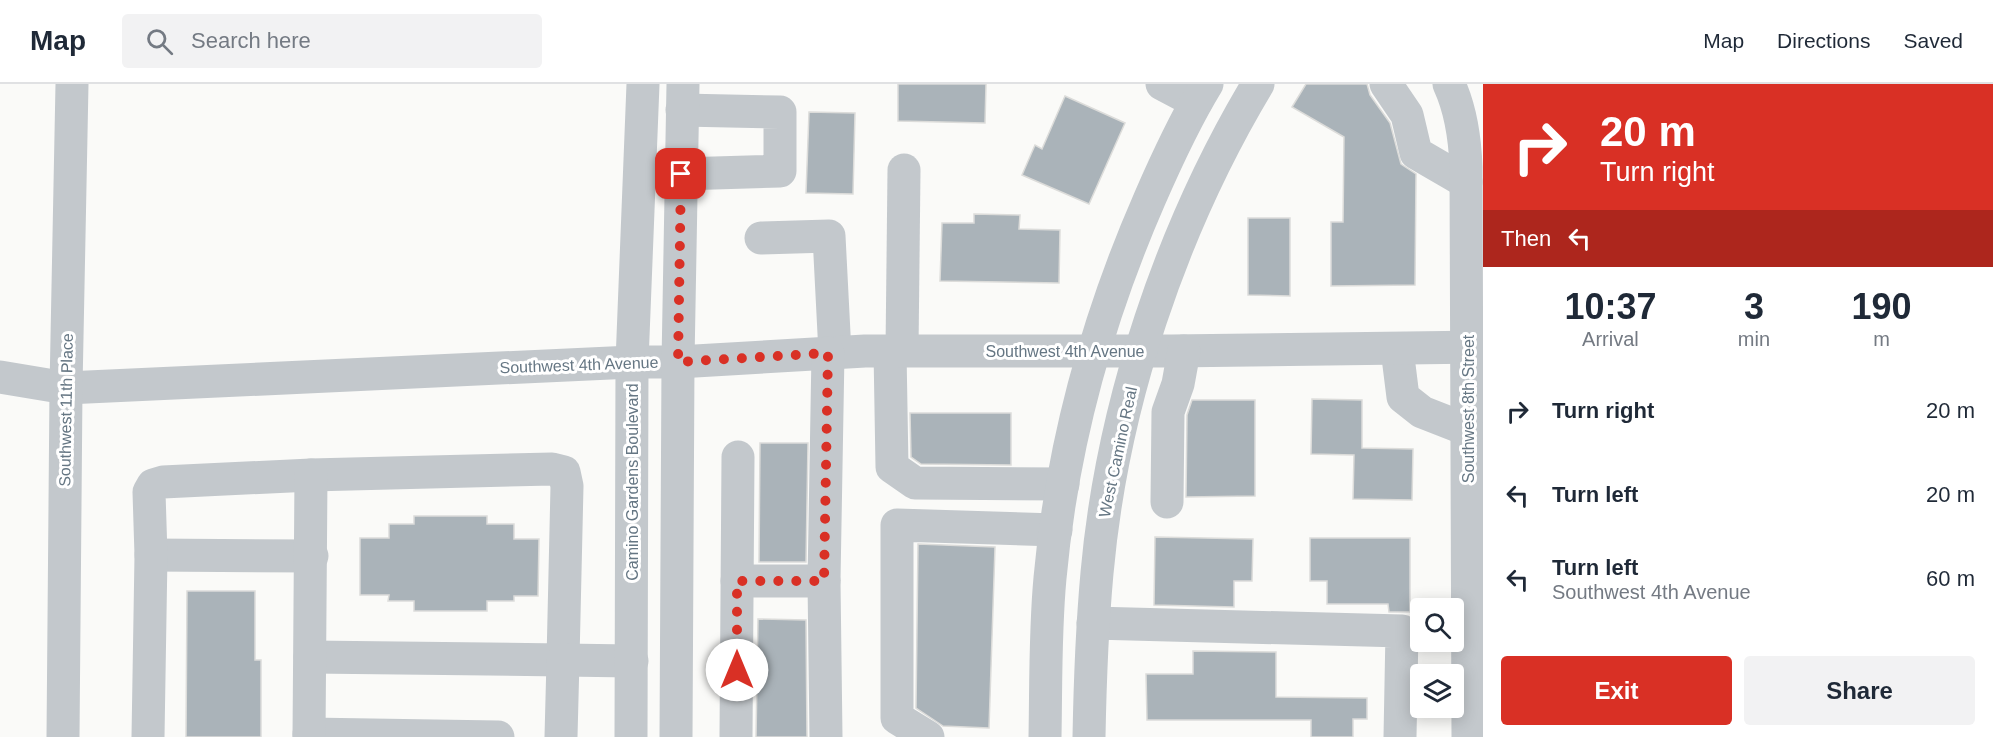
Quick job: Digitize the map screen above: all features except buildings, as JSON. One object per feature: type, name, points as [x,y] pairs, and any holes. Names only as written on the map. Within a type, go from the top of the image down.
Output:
[{"type":"street","name":"Southwest 11th Place","points":[[63,737],[66,388],[72,84]]},
{"type":"street","name":"Camino Gardens Boulevard","points":[[631,737],[632,362],[643,84]]},
{"type":"street","points":[[1045,737],[1050,578],[1075,419],[1094,351],[1136,229],[1160,175],[1202,93],[1162,84]]},
{"type":"street","name":"West Camino Real","points":[[1089,737],[1097,572],[1106,499],[1124,414],[1166,277],[1225,144],[1258,84]]},
{"type":"street","points":[[1386,84],[1407,115],[1416,153],[1473,202]]},
{"type":"street","name":"Southwest 8th Street","points":[[1449,84],[1460,114],[1473,202],[1475,347],[1468,430],[1475,524],[1468,737]]},
{"type":"street","points":[[676,737],[682,112]]},
{"type":"street","points":[[640,140],[682,112],[780,112],[780,171],[681,174]]},
{"type":"street","points":[[904,170],[892,467],[915,483],[1063,484]]},
{"type":"street","points":[[761,238],[829,236],[832,353],[824,581],[826,737]]},
{"type":"street","name":"Southwest 4th Avenue","points":[[0,377],[66,388],[896,351],[1184,351],[1475,347]]},
{"type":"street","points":[[1396,349],[1403,397],[1422,412],[1468,430]]},
{"type":"street","points":[[1167,502],[1168,412],[1178,384],[1184,351]]},
{"type":"street","points":[[736,737],[738,457]]},
{"type":"street","points":[[148,737],[151,555],[149,492],[153,485],[163,482],[311,475],[552,470],[564,472],[567,486],[561,737]]},
{"type":"street","points":[[311,475],[309,736],[498,737]]},
{"type":"street","points":[[928,737],[897,718],[897,525],[1056,530]]},
{"type":"street","points":[[151,555],[312,556]]},
{"type":"street","points":[[737,581],[824,581]]},
{"type":"street","points":[[1093,623],[1402,631],[1400,737]]},
{"type":"street","points":[[310,657],[632,662]]},
{"type":"route","points":[[681,174],[678,362],[828,353],[824,581],[737,581],[737,670]]}]
